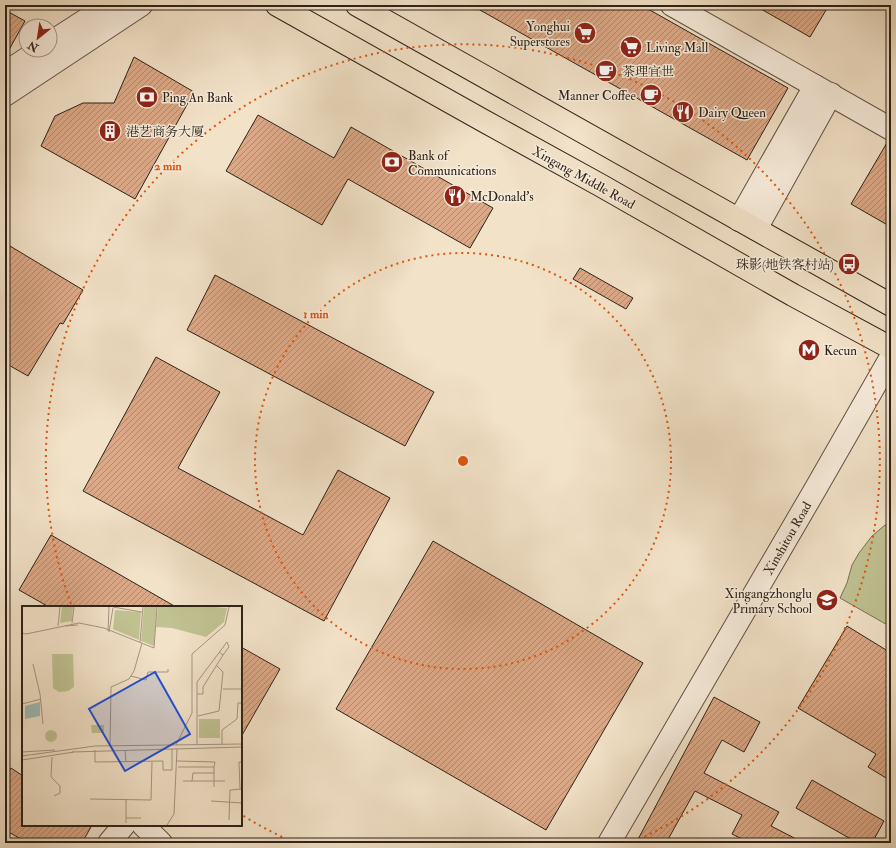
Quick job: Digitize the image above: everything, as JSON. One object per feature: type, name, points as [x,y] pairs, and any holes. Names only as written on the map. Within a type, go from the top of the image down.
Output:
[{"type":"main road","name":"Xingang Middle Road","points":[[277,5],[484,122],[600,185],[793,295],[891,348]]},
{"type":"main road","points":[[357,5],[891,305]]},
{"type":"street","points":[[58,38],[109,5]]},
{"type":"street","points":[[5,95],[141,5]]},
{"type":"street","points":[[672,5],[891,129]]},
{"type":"street","points":[[5,73],[28,58]]},
{"type":"street","points":[[747,224],[823,90]]},
{"type":"street","name":"Xinshitou Road","points":[[609,843],[891,356]]},
{"type":"street","points":[[109,843],[123,826]]},
{"type":"street","points":[[144,826],[161,843]]},
{"type":"green space","points":[[885,525],[891,528],[891,627],[840,598],[847,583],[852,565],[859,553],[872,536]]},
{"type":"building","name":"Living Mall","points":[[471,5],[641,5],[788,88],[747,160]]},
{"type":"building","points":[[754,5],[829,5],[810,37]]},
{"type":"building","points":[[5,10],[20,18],[18,18],[18,34],[5,57]]},
{"type":"building","name":"港艺商务大厦","points":[[134,57],[194,92],[135,199],[41,146],[55,116],[83,103],[114,103]]},
{"type":"building","points":[[258,115],[334,158],[351,127],[493,208],[470,248],[348,179],[322,225],[226,171]]},
{"type":"building","points":[[888,141],[891,141],[891,227],[851,204]]},
{"type":"building","points":[[5,243],[83,290],[63,324],[60,323],[28,376],[5,363]]},
{"type":"building","points":[[580,268],[633,298],[626,309],[573,279]]},
{"type":"building","points":[[215,275],[434,392],[405,446],[187,330]]},
{"type":"building","points":[[156,357],[220,392],[178,468],[303,535],[338,470],[390,498],[324,621],[83,491]]},
{"type":"building","points":[[51,535],[174,606],[47,606],[19,590]]},
{"type":"building","points":[[433,541],[643,663],[546,830],[336,709]]},
{"type":"building","points":[[847,626],[891,653],[891,781],[868,767],[876,754],[798,708]]},
{"type":"building","points":[[242,648],[280,669],[242,735]]},
{"type":"building","points":[[714,697],[760,722],[744,752],[722,740],[704,773],[779,812],[771,826],[804,843],[750,843],[732,834],[742,815],[695,791],[666,843],[636,843]]},
{"type":"building","points":[[11,768],[22,775],[22,826],[91,826],[82,843],[28,843],[5,830],[5,778]]},
{"type":"building","points":[[812,780],[884,821],[872,843],[858,843],[796,808]]},
{"type":"place","name":"Yonghui Superstores","points":[[585,33]]},
{"type":"place","name":"Living Mall","points":[[631,47]]},
{"type":"place","name":"茶理宜世","points":[[606,71]]},
{"type":"place","name":"Manner Coffee","points":[[651,95]]},
{"type":"place","name":"Ping An Bank","points":[[147,97]]},
{"type":"place","name":"Dairy Queen","points":[[683,112]]},
{"type":"place","name":"港艺商务大厦","points":[[110,131]]},
{"type":"place","name":"Bank of Communications","points":[[392,162]]},
{"type":"place","name":"McDonald's","points":[[455,196]]},
{"type":"place","name":"珠影(地铁客村站)","points":[[849,264]]},
{"type":"place","name":"Kecun","points":[[809,350]]},
{"type":"place","name":"Xingangzhonglu Primary School","points":[[827,600]]}]
